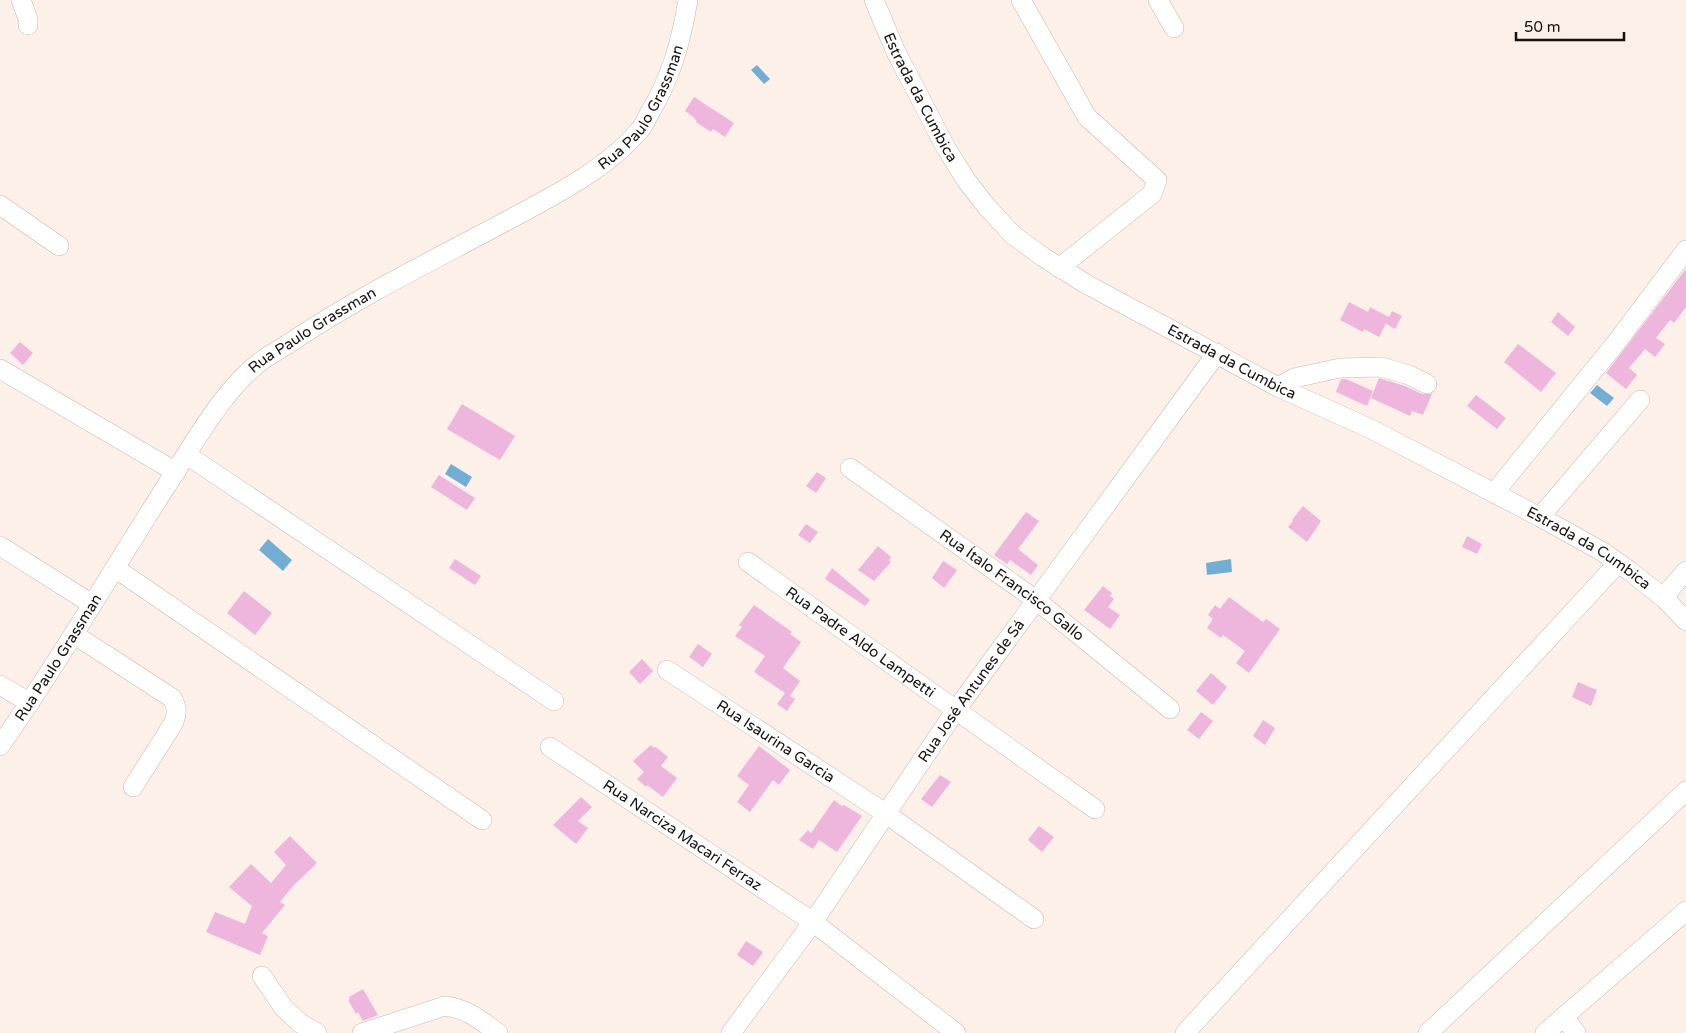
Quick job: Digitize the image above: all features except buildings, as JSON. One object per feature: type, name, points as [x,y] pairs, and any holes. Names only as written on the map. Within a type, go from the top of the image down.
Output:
[{"type":"street","points":[[21,0],[28,19],[28,25]]},
{"type":"street","name":"Rua Paulo Grassman","points":[[0,746],[75,635],[114,568],[187,454],[234,386],[260,362],[326,318],[557,194],[610,159],[639,131],[671,72],[684,26],[688,0]]},
{"type":"street","name":"Estrada da Cumbica","points":[[874,0],[896,52],[946,148],[966,180],[987,207],[1013,235],[1059,268],[1086,284],[1278,387],[1371,429],[1603,552],[1665,599],[1686,621]]},
{"type":"street","points":[[1021,0],[1087,117],[1157,180],[1152,194],[1059,268]]},
{"type":"street","points":[[1158,0],[1174,28]]},
{"type":"street","points":[[0,205],[59,246]]},
{"type":"street","points":[[1494,493],[1615,344],[1686,250]]},
{"type":"street","name":"Rua José Antunes de Sá","points":[[731,1033],[813,922],[956,710],[1217,353]]},
{"type":"street","points":[[1278,387],[1294,378],[1340,368],[1381,367],[1409,375],[1427,384]]},
{"type":"street","points":[[0,368],[176,472]]},
{"type":"street","points":[[1540,517],[1640,400]]},
{"type":"street","points":[[187,454],[554,701]]},
{"type":"street","name":"Rua Ítalo Francisco Gallo","points":[[850,468],[1036,600],[1170,709]]},
{"type":"street","points":[[0,546],[92,604]]},
{"type":"street","name":"Rua Padre Aldo Lampetti","points":[[748,562],[1095,809]]},
{"type":"street","points":[[1184,1033],[1618,563]]},
{"type":"street","points":[[114,568],[482,820]]},
{"type":"street","points":[[1665,599],[1671,588],[1686,571]]},
{"type":"street","points":[[75,635],[172,698],[177,706],[173,724],[133,787]]},
{"type":"street","name":"Rua Isaurina Garcia","points":[[667,670],[885,813],[1034,919]]},
{"type":"street","points":[[0,685],[30,703]]},
{"type":"street","name":"Rua Narciza Macari Ferraz","points":[[550,747],[813,922],[956,1033]]},
{"type":"street","points":[[1428,1033],[1686,791]]},
{"type":"street","points":[[1545,1033],[1686,911]]},
{"type":"street","points":[[262,976],[283,1007],[300,1023],[317,1033]]},
{"type":"street","points":[[362,1033],[445,1006],[468,1012],[498,1033]]},
{"type":"street","points":[[1564,1017],[1576,1033]]},
{"type":"water","points":[[757,65],[770,79],[764,84],[751,70]]},
{"type":"water","points":[[1597,385],[1614,398],[1607,406],[1590,393]]},
{"type":"water","points":[[451,464],[472,477],[466,487],[445,474]]},
{"type":"water","points":[[268,539],[292,560],[283,571],[259,550]]},
{"type":"water","points":[[1231,559],[1232,572],[1207,575],[1206,563]]}]
